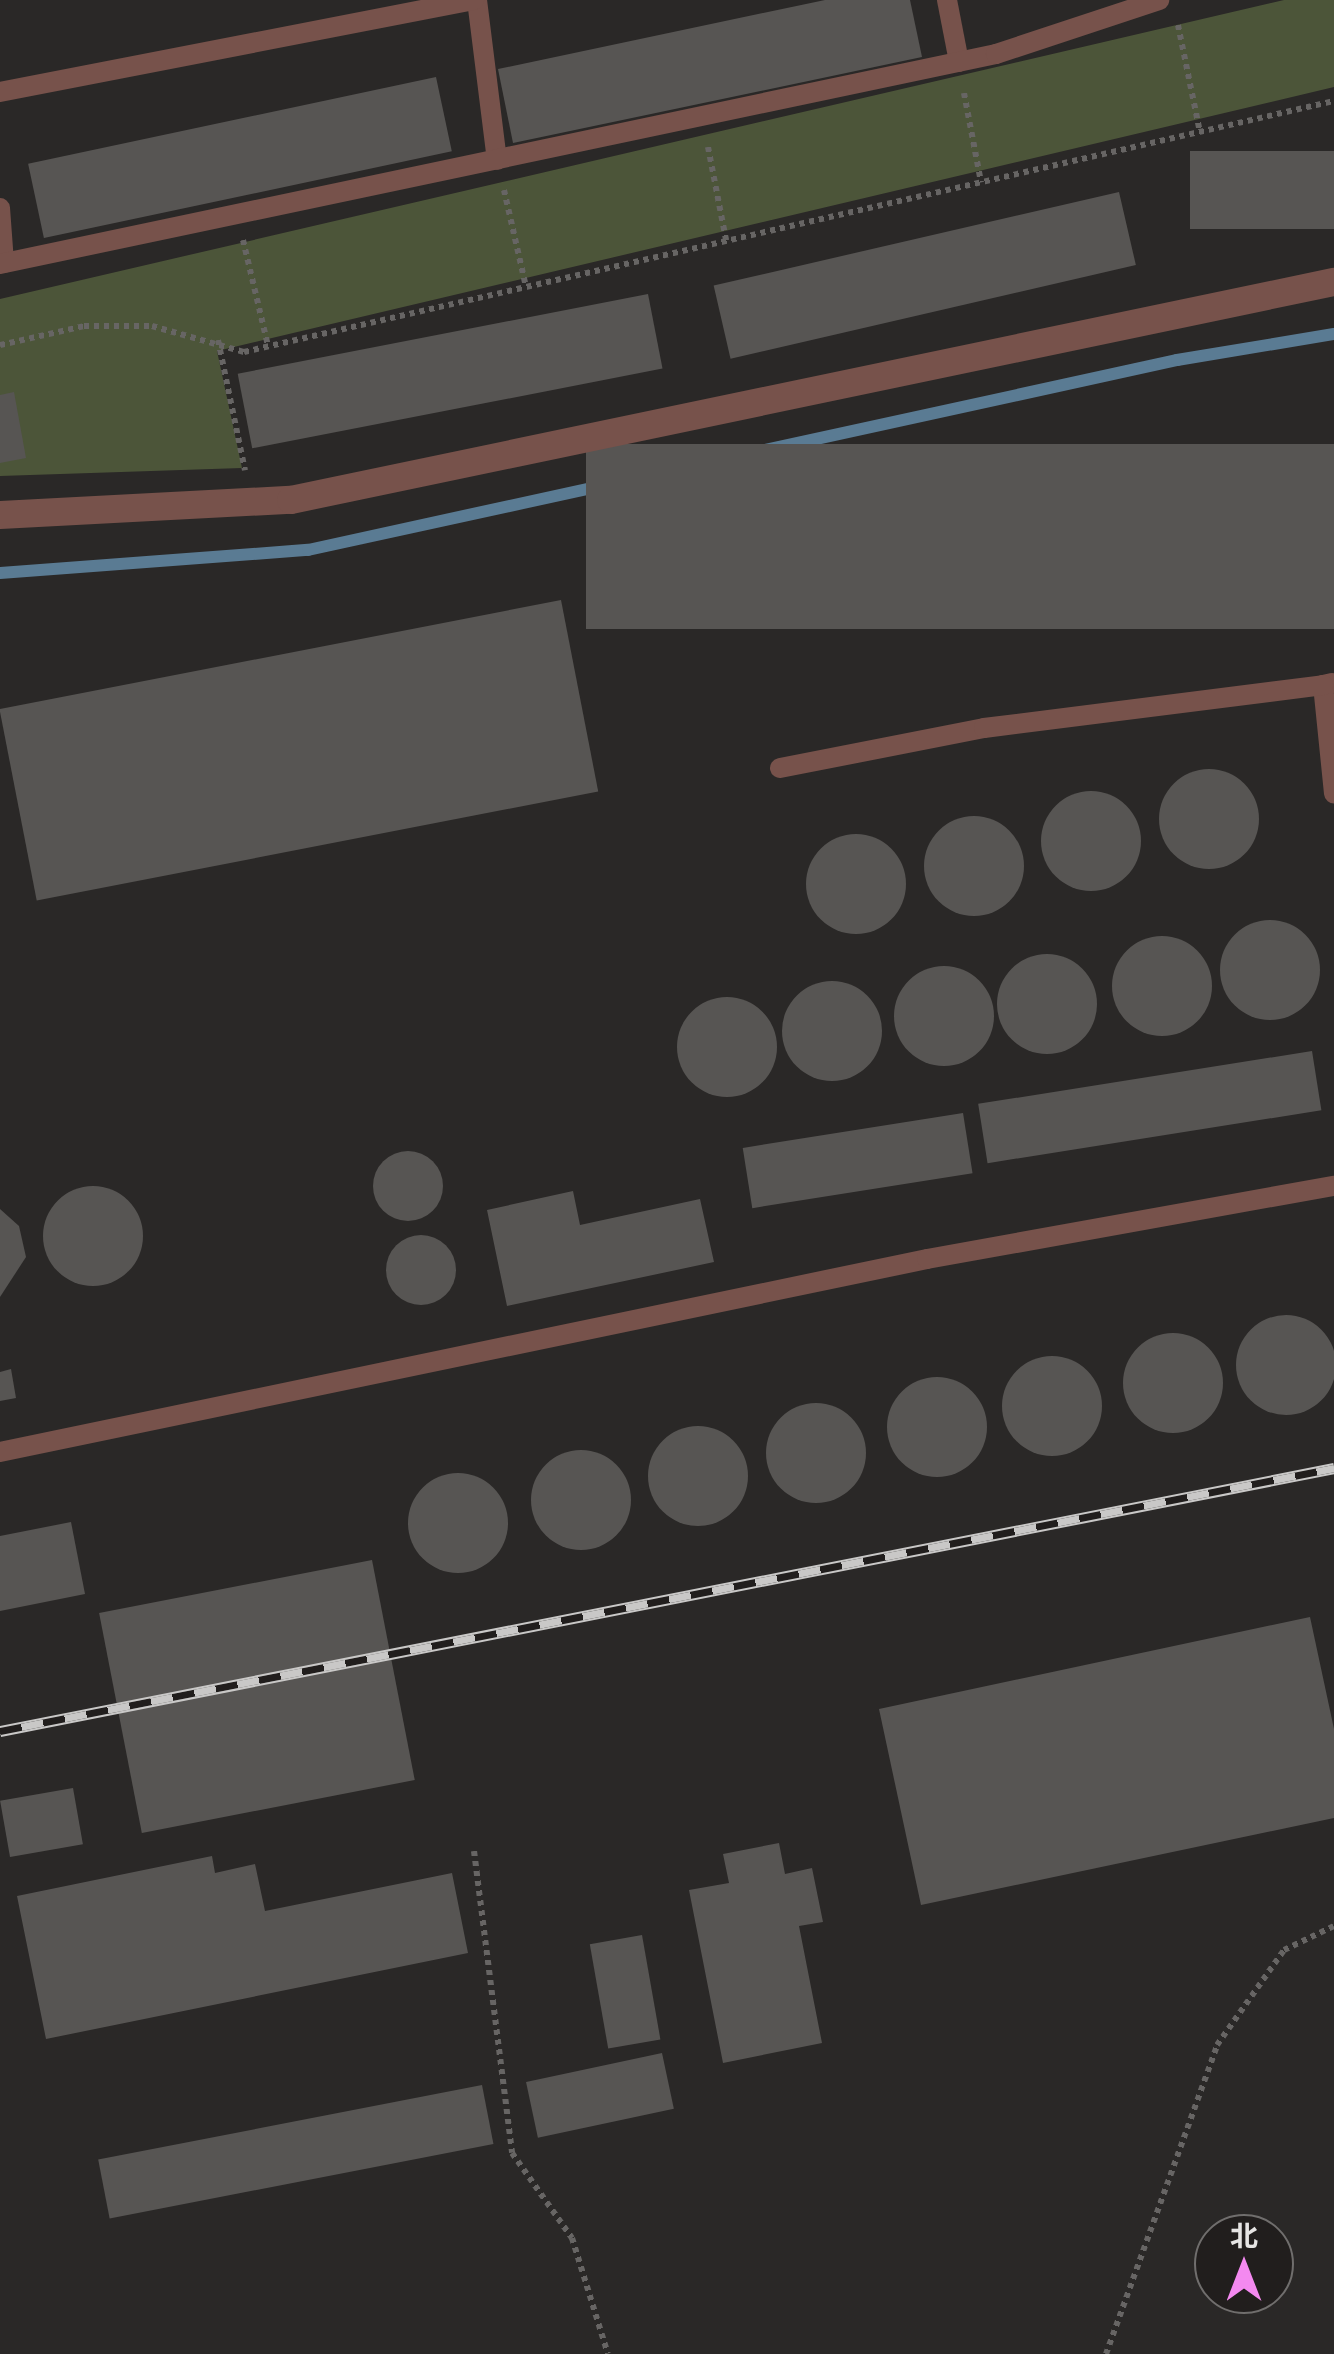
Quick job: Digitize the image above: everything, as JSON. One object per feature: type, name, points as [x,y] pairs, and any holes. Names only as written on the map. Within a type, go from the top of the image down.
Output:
[{"type":"street","points":[[0,514],[252,502],[1334,282]]},
{"type":"lane","points":[[0,92],[476,0],[497,160]]},
{"type":"lane","points":[[946,0],[958,62]]},
{"type":"lane","points":[[0,208],[2,264],[958,62],[1159,0]]},
{"type":"lane","points":[[780,768],[984,728],[1328,684],[1334,792]]},
{"type":"lane","points":[[0,1452],[927,1259],[1334,1186]]},
{"type":"path","points":[[1176,19],[1200,132]]},
{"type":"path","points":[[958,62],[981,182]]},
{"type":"path","points":[[0,345],[84,326],[218,338],[244,352],[1334,101]]},
{"type":"path","points":[[702,116],[726,240]]},
{"type":"path","points":[[497,160],[526,287]]},
{"type":"path","points":[[237,214],[268,346]]},
{"type":"path","points":[[218,338],[252,502]]},
{"type":"path","points":[[474,1851],[512,2154],[572,2238],[608,2354]]},
{"type":"path","points":[[1106,2354],[1216,2046],[1284,1950],[1334,1926]]},
{"type":"green space","points":[[1284,0],[1334,0],[1334,87],[217,351],[242,468],[0,476],[0,299]]},
{"type":"building","points":[[825,0],[910,0],[922,57],[513,143],[498,69]]},
{"type":"building","points":[[436,77],[452,151],[44,238],[28,164]]},
{"type":"building","points":[[1190,151],[1334,151],[1334,229],[1190,229]]},
{"type":"building","points":[[1119,192],[1136,265],[731,359],[714,286]]},
{"type":"building","points":[[648,294],[663,369],[252,448],[238,374]]},
{"type":"building","points":[[14,392],[26,458],[0,463],[0,395]]},
{"type":"building","points":[[586,444],[1334,444],[1334,629],[586,629]]},
{"type":"building","points":[[561,600],[598,791],[37,901],[0,709]]},
{"type":"building","points":[[1209,769],[1228,772],[1245,783],[1256,800],[1256,838],[1245,855],[1228,866],[1209,869],[1190,866],[1173,855],[1162,838],[1159,819],[1162,800],[1173,783],[1190,772]]},
{"type":"building","points":[[1091,791],[1110,794],[1127,805],[1138,822],[1138,860],[1127,877],[1110,888],[1091,891],[1072,888],[1055,877],[1044,860],[1041,841],[1044,822],[1055,805],[1072,794]]},
{"type":"building","points":[[974,816],[993,820],[1010,830],[1020,847],[1024,866],[1020,885],[1010,902],[993,912],[974,916],[955,912],[938,902],[928,885],[924,866],[928,847],[938,830],[955,820]]},
{"type":"building","points":[[856,834],[875,837],[892,848],[903,865],[903,903],[892,920],[875,931],[856,934],[837,931],[820,920],[809,903],[806,884],[809,865],[820,848],[837,837]]},
{"type":"building","points":[[1270,920],[1289,923],[1306,934],[1317,951],[1317,989],[1306,1006],[1289,1017],[1270,1020],[1251,1017],[1234,1006],[1223,989],[1220,970],[1223,951],[1234,934],[1251,923]]},
{"type":"building","points":[[1162,936],[1181,940],[1198,950],[1208,967],[1212,986],[1208,1005],[1198,1022],[1181,1032],[1162,1036],[1143,1032],[1126,1022],[1116,1005],[1112,986],[1116,967],[1126,950],[1143,940]]},
{"type":"building","points":[[1047,954],[1066,958],[1083,968],[1093,985],[1097,1004],[1093,1023],[1083,1040],[1066,1050],[1047,1054],[1028,1050],[1011,1040],[1001,1023],[997,1004],[1001,985],[1011,968],[1028,958]]},
{"type":"building","points":[[944,966],[963,970],[980,980],[990,997],[994,1016],[990,1035],[980,1052],[963,1062],[944,1066],[925,1062],[908,1052],[898,1035],[894,1016],[898,997],[908,980],[925,970]]},
{"type":"building","points":[[832,981],[851,985],[868,995],[878,1012],[882,1031],[878,1050],[868,1067],[851,1077],[832,1081],[813,1077],[796,1067],[786,1050],[782,1031],[786,1012],[796,995],[813,985]]},
{"type":"building","points":[[727,997],[746,1000],[763,1011],[774,1028],[774,1066],[763,1083],[746,1094],[727,1097],[708,1094],[691,1083],[680,1066],[677,1047],[680,1028],[691,1011],[708,1000]]},
{"type":"building","points":[[1312,1051],[1321,1110],[988,1163],[978,1104]]},
{"type":"building","points":[[963,1113],[973,1173],[752,1208],[743,1148]]},
{"type":"building","points":[[408,1151],[422,1153],[433,1161],[441,1172],[441,1200],[433,1211],[422,1219],[408,1221],[394,1219],[383,1211],[375,1200],[373,1186],[375,1172],[383,1161],[394,1153]]},
{"type":"building","points":[[93,1186],[112,1189],[129,1200],[140,1217],[140,1255],[129,1272],[112,1283],[93,1286],[74,1283],[57,1272],[46,1255],[43,1236],[46,1217],[57,1200],[74,1189]]},
{"type":"building","points":[[573,1191],[580,1225],[700,1199],[714,1262],[507,1306],[487,1210]]},
{"type":"building","points":[[0,1209],[19,1226],[26,1257],[0,1297]]},
{"type":"building","points":[[421,1235],[435,1237],[446,1245],[454,1256],[454,1284],[446,1295],[435,1303],[421,1305],[407,1303],[396,1295],[388,1284],[386,1270],[388,1256],[396,1245],[407,1237]]},
{"type":"building","points":[[1286,1315],[1314,1323],[1328,1337],[1336,1365],[1328,1393],[1314,1407],[1286,1415],[1258,1407],[1244,1393],[1236,1365],[1244,1337],[1258,1323]]},
{"type":"building","points":[[1173,1333],[1192,1336],[1209,1347],[1220,1364],[1220,1402],[1209,1419],[1192,1430],[1173,1433],[1154,1430],[1137,1419],[1126,1402],[1123,1383],[1126,1364],[1137,1347],[1154,1336]]},
{"type":"building","points":[[1052,1356],[1071,1360],[1088,1370],[1098,1387],[1102,1406],[1098,1425],[1088,1442],[1071,1452],[1052,1456],[1033,1452],[1016,1442],[1006,1425],[1002,1406],[1006,1387],[1016,1370],[1033,1360]]},
{"type":"building","points":[[11,1369],[16,1398],[0,1401],[0,1372]]},
{"type":"building","points":[[937,1377],[956,1381],[973,1391],[983,1408],[987,1427],[983,1446],[973,1463],[956,1473],[937,1477],[918,1473],[901,1463],[891,1446],[887,1427],[891,1408],[901,1391],[918,1381]]},
{"type":"building","points":[[816,1403],[835,1406],[852,1417],[863,1434],[863,1472],[852,1489],[835,1500],[816,1503],[797,1500],[780,1489],[769,1472],[766,1453],[769,1434],[780,1417],[797,1406]]},
{"type":"building","points":[[698,1426],[717,1430],[734,1440],[744,1457],[748,1476],[744,1495],[734,1512],[717,1522],[698,1526],[679,1522],[662,1512],[652,1495],[648,1476],[652,1457],[662,1440],[679,1430]]},
{"type":"building","points":[[581,1450],[600,1453],[617,1464],[628,1481],[628,1519],[617,1536],[600,1547],[581,1550],[562,1547],[545,1536],[534,1519],[531,1500],[534,1481],[545,1464],[562,1453]]},
{"type":"building","points":[[458,1473],[477,1476],[494,1487],[505,1504],[505,1542],[494,1559],[477,1570],[458,1573],[439,1570],[422,1559],[411,1542],[408,1523],[411,1504],[422,1487],[439,1476]]},
{"type":"building","points":[[71,1522],[85,1594],[0,1611],[0,1536]]},
{"type":"building","points":[[372,1560],[415,1780],[142,1833],[99,1613]]},
{"type":"building","points":[[1310,1617],[1334,1729],[1334,1818],[921,1905],[879,1709]]},
{"type":"building","points":[[73,1788],[83,1844],[10,1857],[0,1801]]},
{"type":"building","points":[[779,1843],[785,1874],[812,1868],[823,1922],[799,1926],[822,2043],[723,2063],[689,1890],[729,1883],[723,1854]]},
{"type":"building","points":[[212,1856],[215,1873],[255,1864],[265,1911],[452,1873],[468,1953],[46,2039],[17,1896]]},
{"type":"building","points":[[642,1935],[660,2039],[608,2049],[590,1944]]},
{"type":"building","points":[[662,2053],[674,2109],[538,2138],[526,2082]]},
{"type":"building","points":[[482,2085],[493,2144],[110,2219],[98,2160]]},
{"type":"waterway","points":[[0,573],[308,550],[1177,360],[1334,334]]},
{"type":"railway","points":[[0,1731],[1334,1468]]}]
